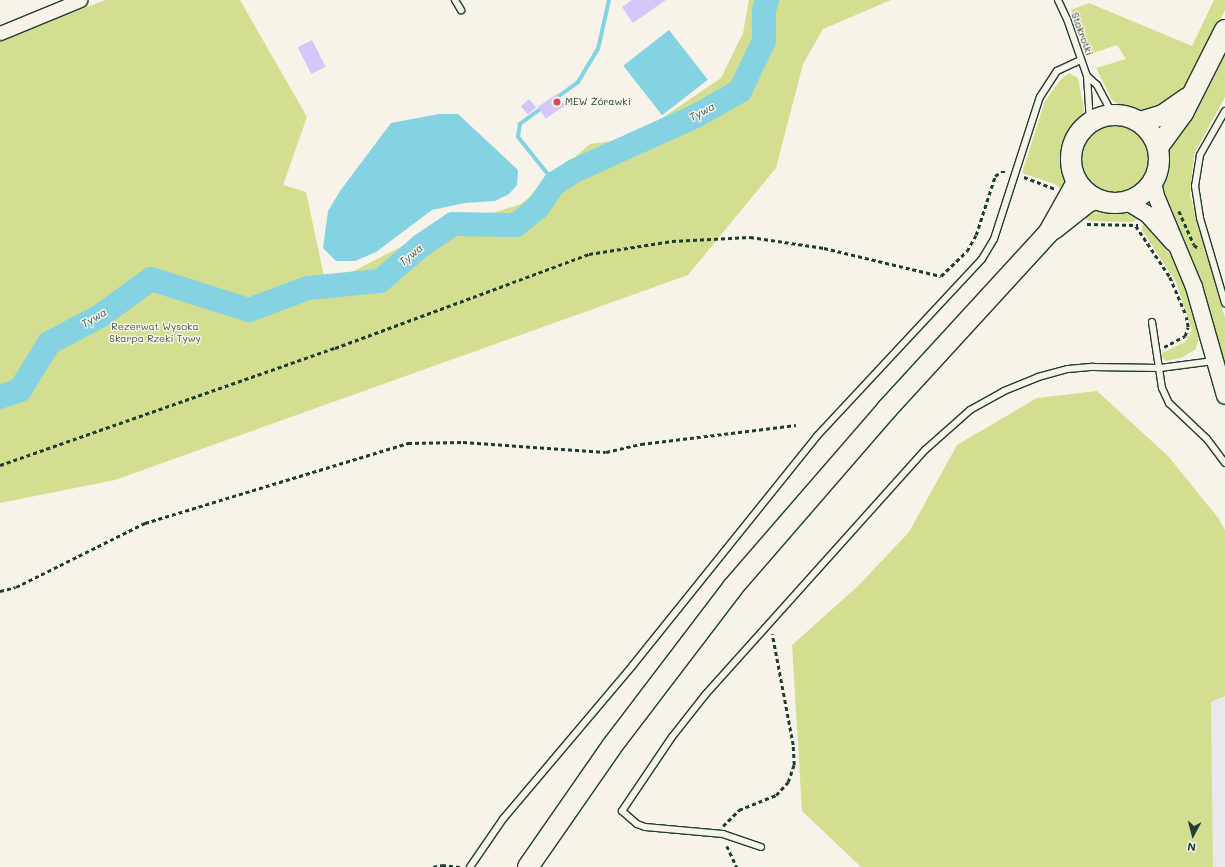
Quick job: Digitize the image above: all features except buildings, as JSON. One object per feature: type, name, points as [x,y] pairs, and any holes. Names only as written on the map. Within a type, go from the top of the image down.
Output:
[{"type":"main road","points":[[1158,147],[1183,113],[1225,30]]},
{"type":"main road","points":[[1140,122],[1163,115],[1191,96]]},
{"type":"main road","points":[[1118,114],[1140,122],[1151,133],[1158,147],[1159,165],[1153,182],[1144,192],[1127,202],[1112,203],[1096,199],[1077,182],[1072,168],[1071,153],[1079,132],[1090,122],[1099,117],[1118,114]]},
{"type":"main road","points":[[1049,232],[1077,182]]},
{"type":"main road","points":[[528,867],[612,746],[732,587],[887,409],[1049,232],[1088,202],[1096,199]]},
{"type":"street","points":[[0,33],[80,0]]},
{"type":"street","points":[[1153,182],[1156,196],[1194,287],[1225,396]]},
{"type":"street","points":[[1127,202],[1147,214],[1177,247]]},
{"type":"lane","points":[[455,0],[461,10]]},
{"type":"lane","name":"Stokrotki","points":[[1058,0],[1087,76],[1090,122]]},
{"type":"lane","points":[[470,867],[507,814],[633,665],[817,436],[982,259],[994,239],[1040,97],[1057,71],[1081,60]]},
{"type":"lane","name":"Stokrotki","points":[[1087,76],[1097,85],[1109,108],[1118,114]]},
{"type":"lane","points":[[1225,111],[1200,155],[1195,186],[1200,218],[1225,303]]},
{"type":"lane","points":[[1152,322],[1162,388],[1169,403],[1207,439],[1225,463]]},
{"type":"lane","points":[[761,847],[723,834],[645,827],[637,824],[622,811],[672,737],[732,663],[770,624],[925,450],[970,410],[1004,391],[1038,377],[1068,369],[1093,367],[1160,368],[1215,361]]},
{"type":"path","points":[[1136,226],[1170,277],[1187,322],[1185,336],[1156,350]]},
{"type":"path","points":[[0,465],[335,348],[589,254],[672,241],[750,237],[824,248],[921,272]]},
{"type":"path","points":[[0,591],[16,587],[144,523],[408,443],[463,442],[606,452],[641,444],[796,425]]},
{"type":"path","points":[[737,867],[723,834],[723,824],[739,810],[776,795],[788,782],[794,765],[794,745],[770,624]]},
{"type":"path","points":[[433,867],[442,865],[460,867]]},
{"type":"shaded area","points":[[1225,696],[1225,867],[1213,867],[1211,702]]},
{"type":"green space","name":"Rezerwat Wysoka Skarpa Rzeki Tywy","points":[[106,0],[240,0],[307,117],[283,185],[306,192],[326,285],[440,227],[452,226],[521,204],[590,144],[629,139],[649,127],[721,78],[743,33],[749,0],[891,0],[823,29],[803,64],[776,168],[688,275],[115,480],[0,503],[0,38]]},
{"type":"green space","points":[[1214,0],[1225,0],[1225,10],[1192,77],[1162,110],[1145,114],[1125,109],[1112,100],[1096,68],[1126,59],[1117,45],[1090,54],[1071,10],[1089,3],[1192,46]]},
{"type":"green space","points":[[1225,52],[1225,97],[1194,154],[1190,195],[1225,318],[1225,374],[1160,183],[1165,153]]},
{"type":"green space","points":[[1069,73],[1078,78],[1084,109],[1082,119],[1072,133],[1066,148],[1068,177],[1066,193],[1055,184],[1022,173],[1045,101],[1061,79]]},
{"type":"green space","points":[[1115,121],[1129,124],[1142,132],[1150,145],[1153,159],[1150,173],[1142,186],[1129,194],[1115,197],[1101,194],[1088,186],[1080,173],[1077,159],[1080,145],[1088,132],[1101,124]]},
{"type":"green space","points":[[1100,207],[1129,210],[1142,217],[1133,222],[1089,221],[1081,216]]},
{"type":"green space","points":[[1147,221],[1179,268],[1200,330],[1196,349],[1181,358],[1165,361],[1162,356],[1162,353],[1185,342],[1192,330],[1176,282],[1142,230],[1142,226]]},
{"type":"green space","points":[[1097,391],[1168,456],[1219,519],[1225,530],[1225,696],[1211,702],[1213,867],[861,867],[802,811],[792,645],[858,586],[909,532],[957,445],[1037,398]]},
{"type":"water","points":[[669,30],[708,80],[662,115],[623,66]]},
{"type":"water","points":[[439,114],[458,114],[518,170],[517,185],[509,194],[495,201],[465,203],[432,210],[376,252],[355,261],[336,261],[323,248],[328,211],[340,191],[391,123]]},
{"type":"waterway","points":[[559,96],[578,82],[598,49],[609,0]]},
{"type":"waterway","name":"Tywa","points":[[0,397],[20,390],[49,343],[100,316],[151,279],[249,310],[308,288],[380,281],[422,245],[453,224],[516,225],[538,207],[555,183],[574,171],[696,116],[740,91],[764,41],[764,10],[767,0]]},
{"type":"waterway","points":[[539,110],[520,124],[518,137],[555,183]]},
{"type":"place","name":"MEW Żórawki","points":[[557,102]]}]
